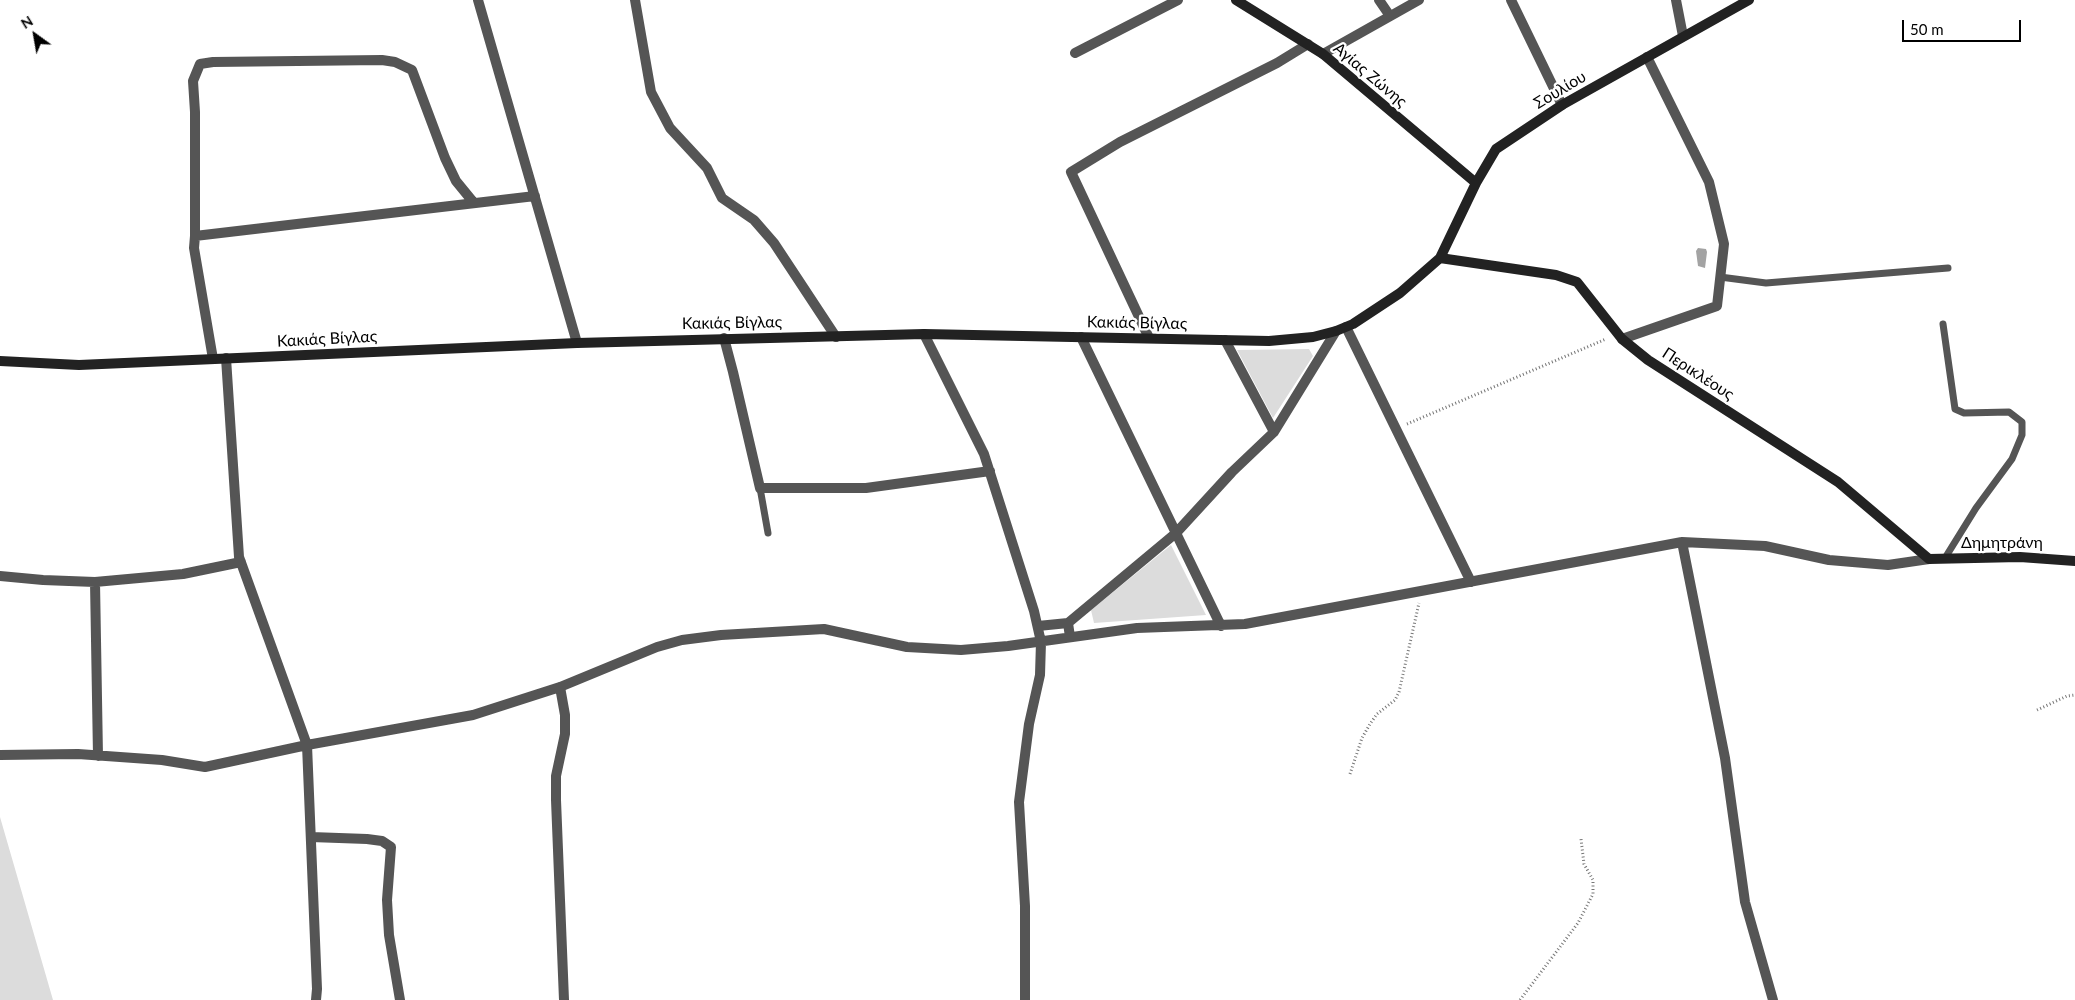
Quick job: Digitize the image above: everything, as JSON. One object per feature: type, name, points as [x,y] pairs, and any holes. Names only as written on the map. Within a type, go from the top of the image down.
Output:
[{"type":"street","points":[[478,0],[577,343]]},
{"type":"street","points":[[635,0],[651,92],[670,128],[707,168],[722,198],[754,220],[774,243],[836,336]]},
{"type":"street","points":[[1075,53],[1178,0]]},
{"type":"street","name":"Αγίας Ζώνης","points":[[1236,0],[1323,54],[1476,183]]},
{"type":"street","points":[[1379,0],[1390,16]]},
{"type":"street","points":[[1323,54],[1419,0]]},
{"type":"street","points":[[1512,0],[1562,105]]},
{"type":"street","points":[[1676,0],[1683,36]]},
{"type":"street","name":"Σουλίου","points":[[1440,258],[1476,183],[1496,149],[1562,105],[1683,36],[1735,3],[1749,0]]},
{"type":"street","points":[[1149,338],[1071,172],[1120,142],[1245,80],[1308,44]]},
{"type":"street","points":[[1620,336],[1718,306],[1724,244],[1709,182],[1647,57]]},
{"type":"street","points":[[213,359],[194,248],[195,112],[193,81],[200,64],[213,62],[382,60],[395,62],[412,70],[445,158],[456,181],[474,203]]},
{"type":"street","points":[[195,236],[535,196]]},
{"type":"street","name":"Κακιάς Βίγλας","points":[[0,361],[79,365],[577,343],[924,334],[1290,340],[1336,331],[1346,327],[1400,294],[1440,258]]},
{"type":"street","name":"Περικλέους","points":[[1440,258],[1556,275],[1577,282],[1620,336],[1648,360],[1838,482],[1929,559]]},
{"type":"street","points":[[1346,327],[1471,582]]},
{"type":"street","points":[[1038,626],[1068,623],[1176,533],[1232,472],[1274,432],[1336,331]]},
{"type":"street","points":[[924,334],[978,440],[990,471],[1038,626],[1041,642],[1040,676],[1029,724],[1020,802],[1025,906],[1025,1000]]},
{"type":"street","points":[[1081,337],[1221,626]]},
{"type":"street","points":[[724,338],[734,372],[760,488],[866,488],[990,471]]},
{"type":"street","points":[[1226,340],[1274,432]]},
{"type":"street","points":[[226,358],[238,556],[307,745],[316,1000]]},
{"type":"street","points":[[1682,542],[1725,758],[1745,902],[1772,1000]]},
{"type":"street","points":[[0,755],[98,756],[162,760],[205,767],[307,745],[473,715],[560,687],[657,647],[682,640],[721,635],[824,629],[907,647],[960,650],[1041,642],[1137,628],[1221,626],[1270,621],[1682,542],[1765,546],[1829,560],[1888,566],[1929,559]]},
{"type":"street","name":"Δημητράνη","points":[[1929,559],[2020,558],[2075,561]]},
{"type":"street","points":[[0,576],[95,582],[183,574],[241,562]]},
{"type":"street","points":[[95,582],[98,756]]},
{"type":"street","points":[[1068,623],[1070,637]]},
{"type":"street","points":[[560,687],[565,715],[565,734],[556,776],[556,800],[564,1000]]},
{"type":"street","points":[[311,837],[367,839],[382,841],[391,847],[387,900],[388,935],[400,1000]]},
{"type":"lane","points":[[1720,278],[1766,283],[1948,268]]},
{"type":"lane","points":[[1943,324],[1956,409],[1964,413],[2009,412],[2022,422],[2022,435],[2012,459],[1976,508],[1945,558]]},
{"type":"lane","points":[[760,488],[768,533]]},
{"type":"path","points":[[1397,428],[1620,336]]},
{"type":"path","points":[[1350,774],[1362,738],[1370,724],[1377,714],[1395,700],[1399,692],[1417,616],[1418,592]]},
{"type":"path","points":[[2037,710],[2067,696],[2075,695]]},
{"type":"path","points":[[1520,1000],[1578,923],[1593,894],[1593,880],[1584,864],[1581,839]]},
{"type":"shaded area","points":[[1698,248],[1706,249],[1705,268],[1698,266],[1696,251]]},
{"type":"shaded area","points":[[1309,349],[1313,356],[1273,418],[1237,350]]},
{"type":"shaded area","points":[[1171,545],[1206,615],[1094,623],[1091,610]]},
{"type":"shaded area","points":[[0,817],[53,1000],[0,1000]]}]
